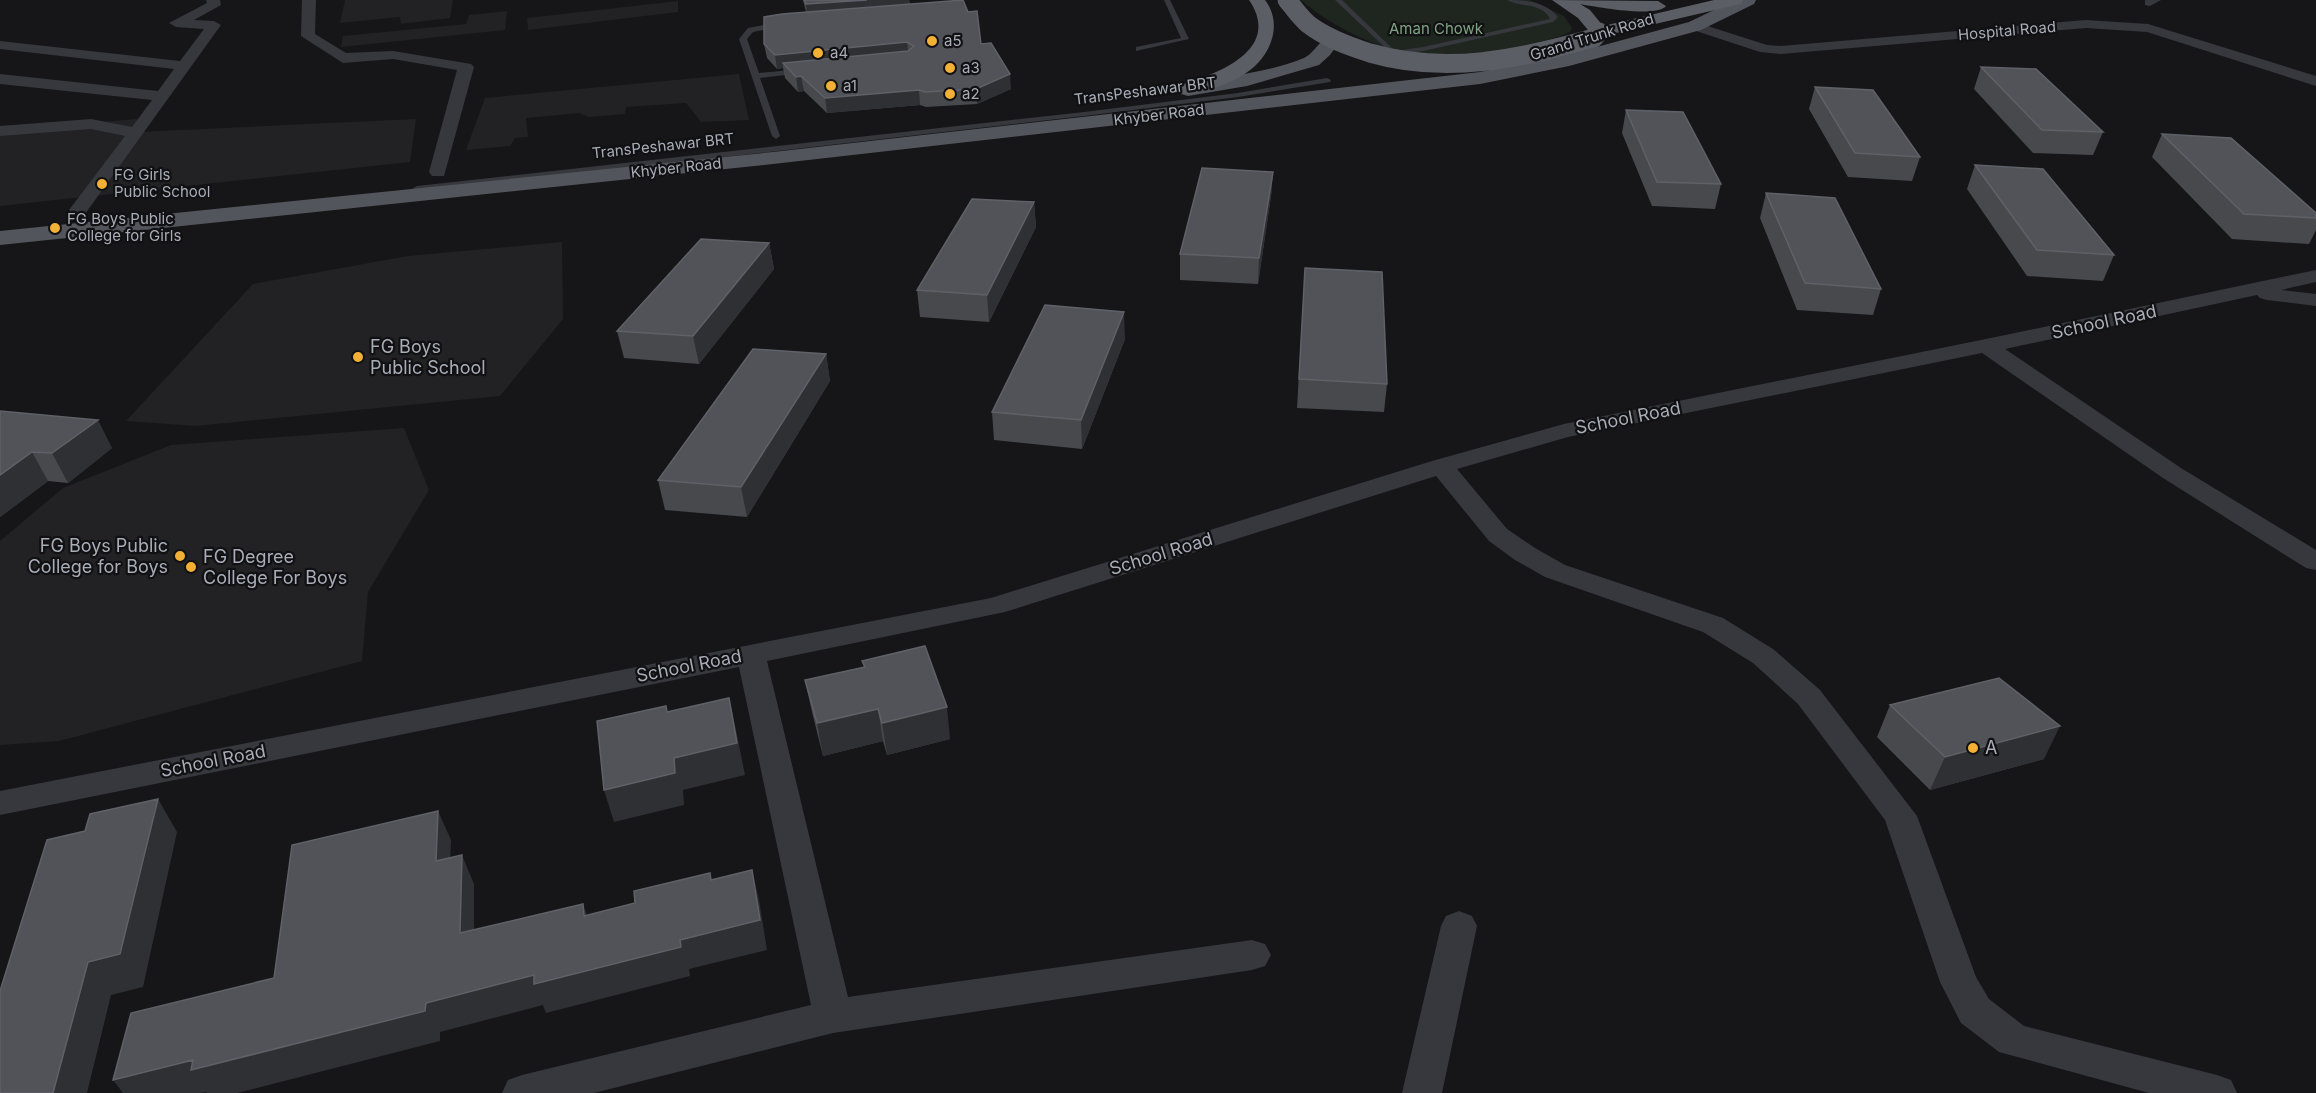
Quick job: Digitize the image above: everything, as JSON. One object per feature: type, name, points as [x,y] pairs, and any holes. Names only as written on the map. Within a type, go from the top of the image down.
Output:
[{"type":"highway","points":[[1195,89],[1245,65],[1263,42],[1267,27],[1267,13],[1257,0]]},
{"type":"highway","name":"Grand Trunk Road","points":[[1287,0],[1306,22],[1332,40],[1393,61],[1433,65],[1520,58],[1594,38],[1599,32],[1735,0]]},
{"type":"highway","points":[[1560,0],[1584,14],[1599,32]]},
{"type":"highway","name":"Grand Trunk Road","points":[[1582,0],[1636,6],[1679,5],[1700,0]]},
{"type":"highway","points":[[1632,0],[1661,2],[1680,0]]},
{"type":"main road","points":[[1337,88],[1480,78],[1569,60],[1695,26],[1748,0]]},
{"type":"main road","points":[[1195,89],[1247,80],[1312,61],[1332,40]]},
{"type":"main road","points":[[1337,88],[1520,58]]},
{"type":"main road","points":[[1195,89],[1266,84],[1318,75],[1335,76],[1348,81],[1347,87],[1337,88]]},
{"type":"main road","name":"Khyber Road","points":[[0,236],[773,158],[1337,88]]},
{"type":"main road","name":"Khyber Road","points":[[403,176],[774,142],[1195,89]]},
{"type":"main road","points":[[0,220],[380,178]]},
{"type":"street","points":[[78,210],[214,25],[176,23],[214,5],[213,0]]},
{"type":"street","points":[[309,0],[308,36],[343,58],[393,55],[466,67],[438,172]]},
{"type":"street","name":"Hospital Road","points":[[1695,26],[1765,49],[1781,50],[2059,26],[2148,28],[2316,81]]},
{"type":"street","points":[[0,45],[184,66]]},
{"type":"street","points":[[0,79],[162,96]]},
{"type":"street","points":[[0,114],[91,124],[136,133]]},
{"type":"street","points":[[0,131],[91,124]]},
{"type":"street","name":"School Road","points":[[0,802],[995,606],[1441,466],[1564,431],[2249,292],[2316,276]]},
{"type":"street","points":[[2249,292],[2316,300]]},
{"type":"street","points":[[1986,346],[2172,473],[2316,562]]},
{"type":"street","points":[[1441,466],[1498,535],[1525,554],[1555,571],[1713,625],[1763,656],[1809,697],[1900,816],[1959,981],[1975,1011],[2013,1040],[2217,1093]]},
{"type":"street","points":[[751,654],[833,1016]]},
{"type":"street","points":[[1422,1093],[1459,926]]},
{"type":"street","points":[[522,1093],[833,1016],[1252,955]]},
{"type":"lane","points":[[1139,49],[1185,39],[1167,0]]},
{"type":"lane","points":[[1338,0],[1393,52],[1423,49],[1553,20],[1554,17],[1545,9],[1510,0]]},
{"type":"lane","points":[[774,142],[743,39],[751,30],[771,24],[792,23]]},
{"type":"lane","points":[[756,76],[815,70]]},
{"type":"lane","name":"TransPeshawar BRT","points":[[0,236],[774,142],[1337,88]]},
{"type":"shaded area","points":[[345,0],[453,0],[450,18],[401,24],[400,17],[340,23]]},
{"type":"shaded area","points":[[678,1],[678,12],[528,30],[527,18]]},
{"type":"shaded area","points":[[507,11],[505,30],[341,47],[343,36],[466,24],[469,15]]},
{"type":"shaded area","points":[[739,74],[749,120],[701,122],[686,103],[626,107],[625,114],[588,117],[580,113],[526,118],[528,137],[515,138],[510,146],[466,150],[485,98]]},
{"type":"shaded area","name":"FG Girls Public School","points":[[137,119],[139,132],[416,119],[410,162],[0,206],[0,130]]},
{"type":"shaded area","name":"FG Boys Public School","points":[[562,242],[563,319],[500,396],[196,426],[126,421],[253,284],[408,256]]},
{"type":"shaded area","name":"FG Degree College For Boys","points":[[404,428],[429,490],[368,592],[362,661],[59,741],[0,745],[0,541],[63,488],[171,445]]},
{"type":"green space","name":"Aman Chowk","points":[[1301,0],[1530,0],[1564,16],[1572,28],[1570,32],[1561,36],[1511,49],[1459,56],[1425,56],[1393,50],[1359,37],[1327,19]]},
{"type":"building","points":[[804,0],[867,0],[806,4]]},
{"type":"building","points":[[963,0],[968,12],[977,11],[981,44],[991,43],[1010,74],[976,89],[925,92],[919,90],[825,98],[801,76],[796,77],[783,63],[908,51],[914,46],[907,42],[775,55],[764,44],[764,17]]},
{"type":"building","points":[[1981,67],[2036,69],[2103,132],[2042,130]]},
{"type":"building","points":[[1815,87],[1873,90],[1920,157],[1855,153]]},
{"type":"building","points":[[1626,110],[1683,112],[1721,184],[1657,182]]},
{"type":"building","points":[[2162,134],[2231,138],[2316,213],[2316,218],[2244,214]]},
{"type":"building","points":[[1975,165],[2043,169],[2114,255],[2037,250]]},
{"type":"building","points":[[1202,168],[1273,172],[1259,258],[1180,254]]},
{"type":"building","points":[[1766,193],[1835,198],[1881,289],[1805,283]]},
{"type":"building","points":[[972,199],[1034,202],[987,295],[917,290]]},
{"type":"building","points":[[701,239],[769,243],[693,336],[617,331]]},
{"type":"building","points":[[1305,268],[1382,272],[1387,384],[1299,379]]},
{"type":"building","points":[[1045,305],[1124,312],[1081,420],[992,412]]},
{"type":"building","points":[[753,349],[826,354],[741,487],[658,480]]},
{"type":"building","points":[[0,411],[98,420],[52,453],[32,452],[0,475]]},
{"type":"building","points":[[925,646],[947,707],[882,723],[878,709],[817,723],[805,680],[865,667],[862,661]]},
{"type":"building","points":[[1999,678],[2060,726],[1945,757],[1890,705]]},
{"type":"building","points":[[729,698],[737,743],[674,758],[675,773],[604,790],[597,721],[666,706],[667,712]]},
{"type":"building","points":[[158,799],[120,954],[88,962],[53,1093],[0,1093],[0,991],[47,840],[85,831],[90,814]]},
{"type":"building","points":[[438,811],[436,861],[462,855],[460,933],[583,904],[584,916],[635,903],[634,891],[710,873],[711,880],[752,870],[760,920],[680,940],[681,947],[534,984],[534,975],[426,1003],[425,1011],[191,1070],[193,1060],[113,1080],[131,1013],[274,978],[292,845]]},
{"type":"place","name":"a5","points":[[932,41]]},
{"type":"place","name":"a4","points":[[818,53]]},
{"type":"place","name":"a3","points":[[950,68]]},
{"type":"place","name":"a1","points":[[831,86]]},
{"type":"place","name":"a2","points":[[950,94]]},
{"type":"place","name":"FG Girls Public School","points":[[102,184]]},
{"type":"place","name":"FG Boys Public College for Girls","points":[[55,228]]},
{"type":"place","name":"FG Boys Public School","points":[[358,357]]},
{"type":"place","name":"FG Boys Public College for Boys","points":[[180,556]]},
{"type":"place","name":"FG Degree College For Boys","points":[[191,567]]},
{"type":"place","name":"A","points":[[1973,748]]}]
